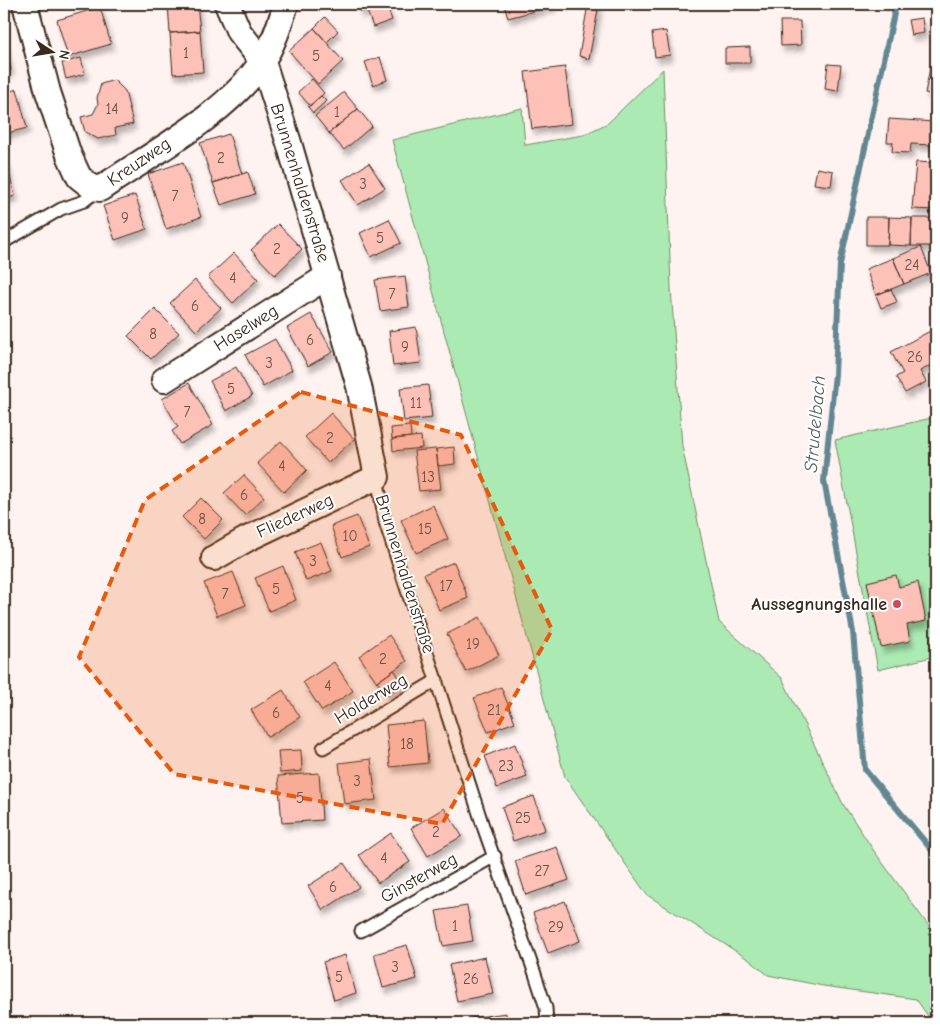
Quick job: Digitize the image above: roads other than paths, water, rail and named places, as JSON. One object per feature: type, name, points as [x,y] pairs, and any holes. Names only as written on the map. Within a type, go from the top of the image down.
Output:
[{"type":"street","name":"Kreuzweg","points":[[25,4],[48,92],[69,155],[79,176],[93,188],[100,189],[216,110],[251,78],[263,62],[286,4]]},
{"type":"street","points":[[227,4],[239,32],[263,62]]},
{"type":"street","name":"Brunnenhaldenstraße","points":[[263,62],[328,276],[359,386],[377,478]]},
{"type":"street","name":"Haselweg","points":[[164,380],[328,276]]},
{"type":"street","name":"Fliederweg","points":[[214,558],[247,539],[377,478]]},
{"type":"lane","points":[[4,242],[60,209],[84,201],[100,189]]},
{"type":"lane","name":"Brunnenhaldenstraße","points":[[377,478],[385,522],[438,680],[484,829],[538,982],[546,1008],[547,1023]]},
{"type":"lane","name":"Holderweg","points":[[323,748],[438,680]]},
{"type":"lane","name":"Ginsterweg","points":[[361,931],[494,856]]},
{"type":"waterway","name":"Strudelbach","points":[[896,4],[840,264],[835,374],[824,481],[853,632],[865,770],[936,855]]},
{"type":"place","name":"Aussegnungshalle","points":[[897,604]]}]
